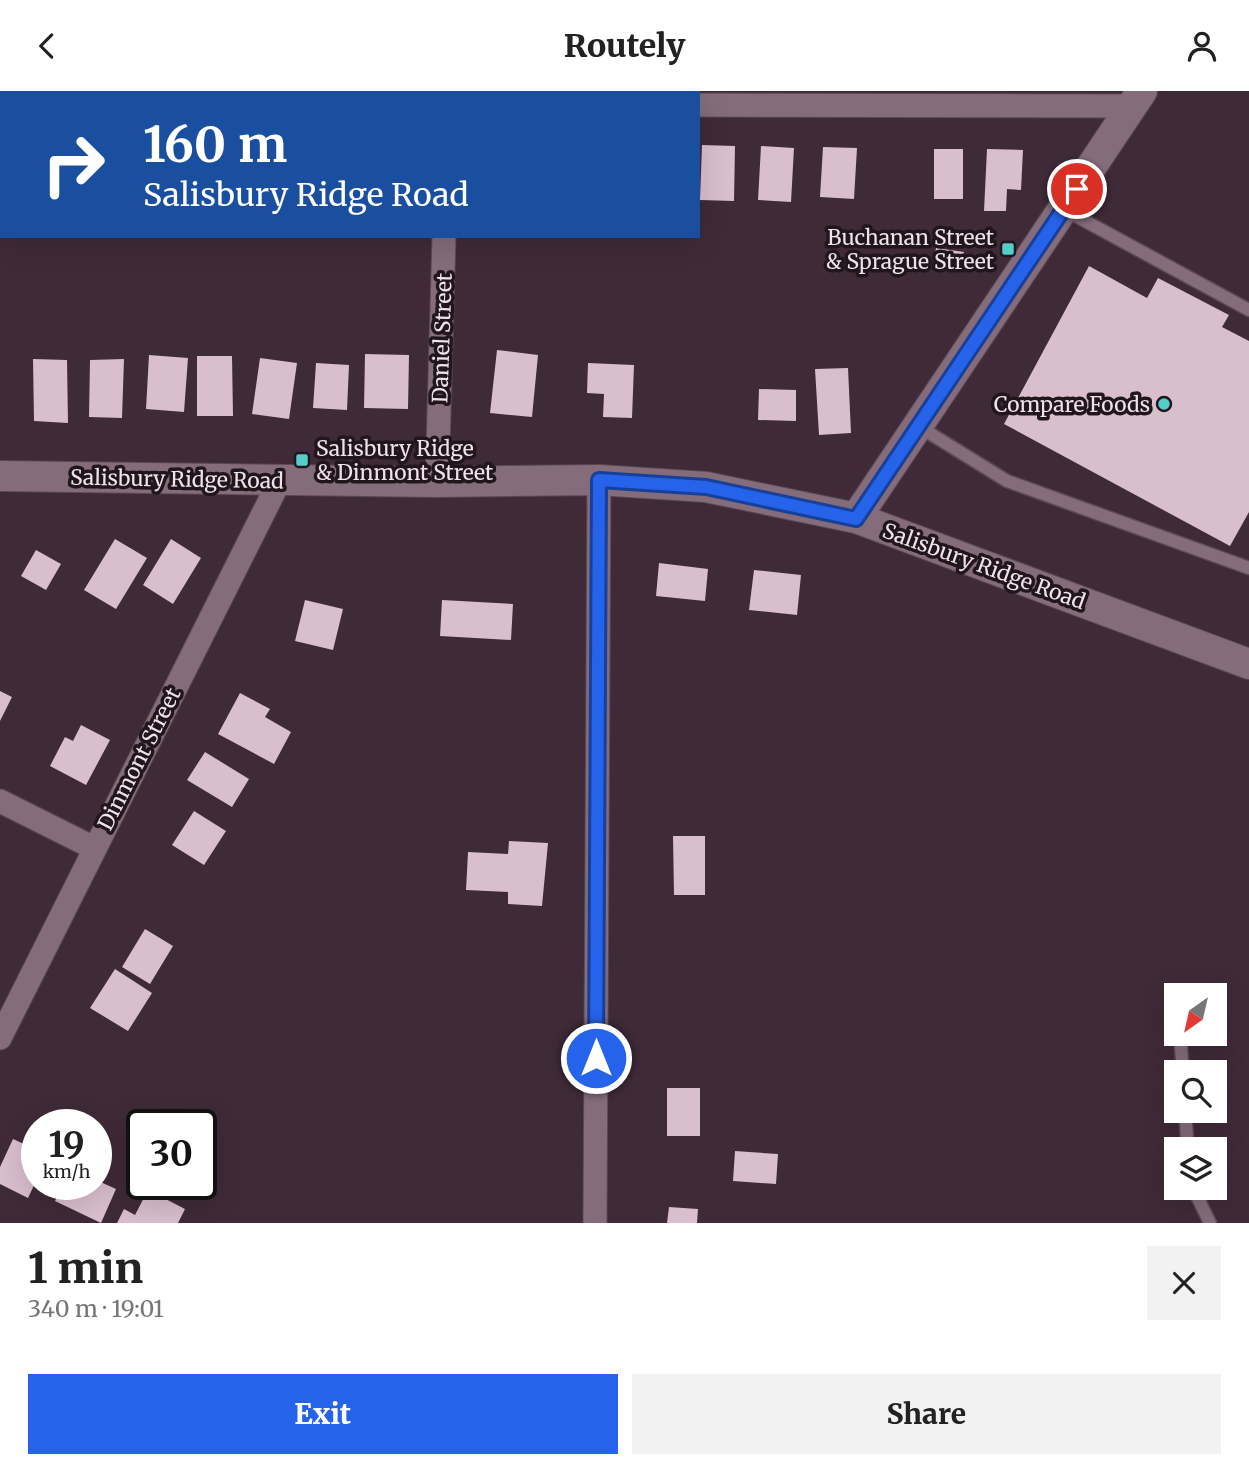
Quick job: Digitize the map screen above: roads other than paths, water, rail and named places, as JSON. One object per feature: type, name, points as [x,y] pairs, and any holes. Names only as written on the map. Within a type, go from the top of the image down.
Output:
[{"type":"street","points":[[700,105],[1137,98]]},
{"type":"street","points":[[856,519],[1137,98]]},
{"type":"street","name":"Daniel Street","points":[[437,482],[444,238]]},
{"type":"street","name":"Salisbury Ridge Road","points":[[0,476],[437,482],[599,480],[706,487],[856,519],[1249,664]]},
{"type":"street","name":"Dinmont Street","points":[[0,1038],[280,480]]},
{"type":"street","points":[[595,1223],[599,480]]},
{"type":"street","points":[[0,801],[94,848]]},
{"type":"lane","points":[[1063,209],[1249,310]]},
{"type":"lane","points":[[918,426],[1007,481],[1249,568]]},
{"type":"lane","points":[[1199,1200],[1210,1223]]},
{"type":"place","name":"Buchanan Street & Sprague Street","points":[[1008,249]]},
{"type":"place","name":"Compare Foods","points":[[1164,404]]},
{"type":"place","name":"Salisbury Ridge & Dinmont Street","points":[[302,460]]}]
